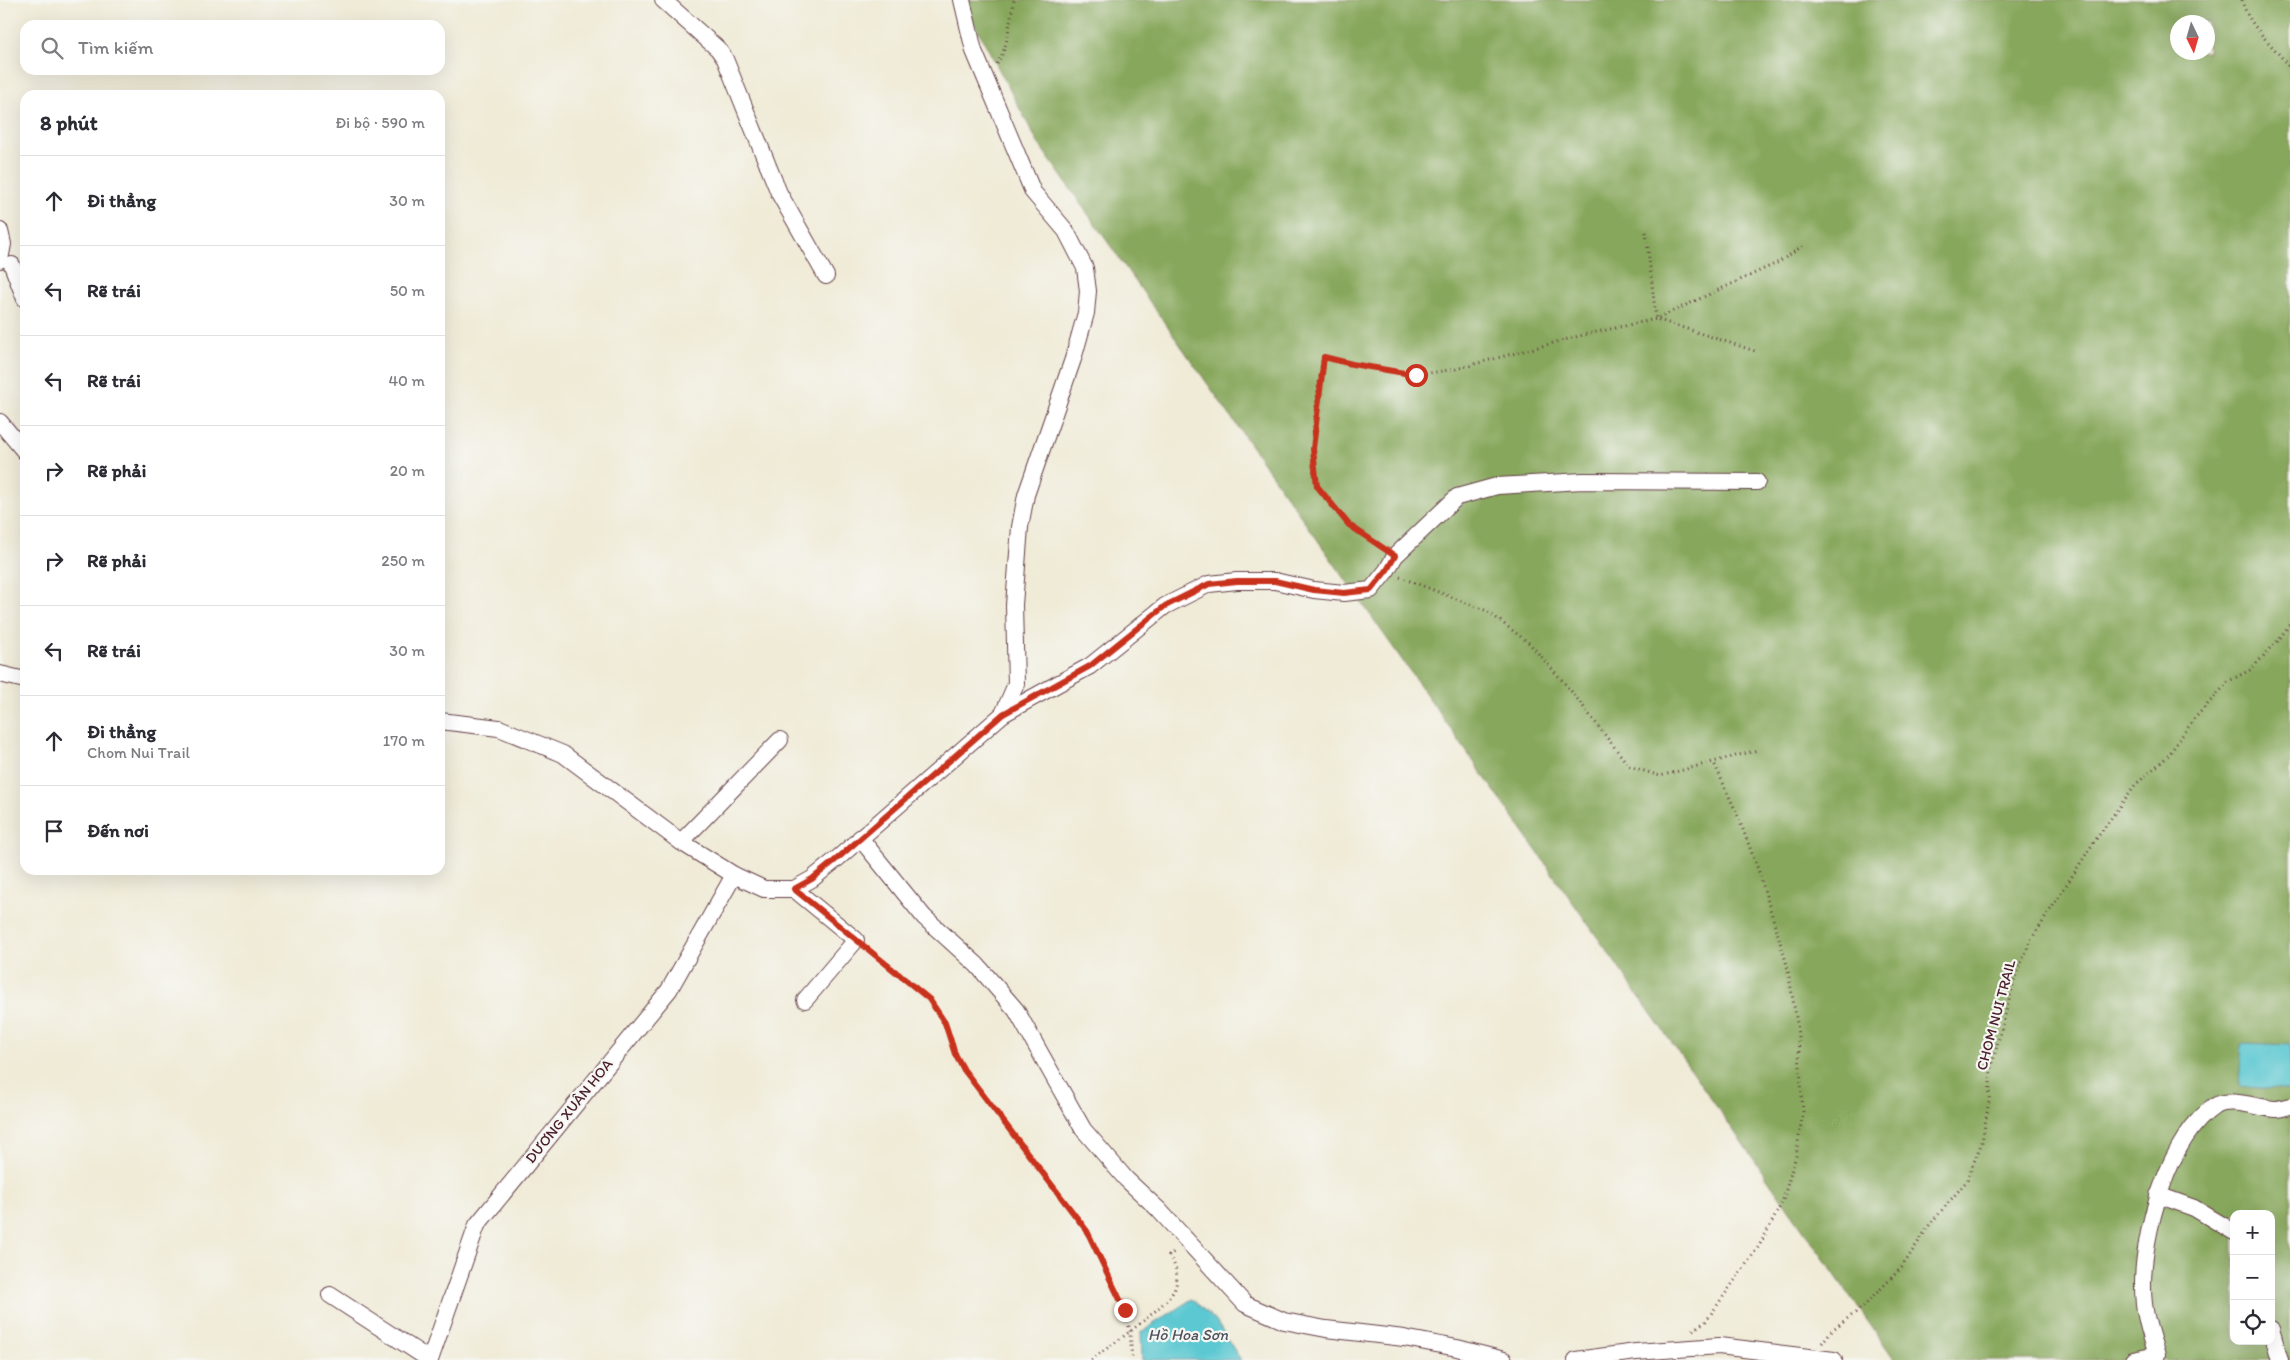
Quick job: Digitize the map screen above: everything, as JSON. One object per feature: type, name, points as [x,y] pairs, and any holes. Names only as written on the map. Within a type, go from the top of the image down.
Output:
[{"type":"street","points":[[663,0],[718,49],[725,59],[779,193],[826,276]]},
{"type":"street","points":[[962,0],[974,51],[1033,192],[1066,231],[1085,268],[1088,291],[1086,314],[1073,359],[1026,494],[1020,527],[1014,605],[1016,684],[1003,714]]},
{"type":"street","points":[[0,231],[2,244],[20,287]]},
{"type":"street","points":[[0,422],[20,446]]},
{"type":"street","points":[[445,722],[499,728],[563,754],[681,842],[734,875],[764,889],[794,889],[812,879],[1003,714],[1090,666],[1165,606],[1209,584],[1237,581],[1275,581],[1314,590],[1344,593],[1371,590],[1391,563],[1457,497],[1497,486],[1583,481],[1757,482]]},
{"type":"street","points":[[0,674],[20,679]]},
{"type":"street","points":[[681,842],[780,740]]},
{"type":"street","points":[[860,838],[924,917],[977,965],[1016,1010],[1083,1129],[1126,1179],[1158,1209],[1245,1304],[1284,1321],[1326,1329],[1404,1338],[1457,1348],[1504,1360]]},
{"type":"street","name":"DƯƠNG XUÂN HOA","points":[[430,1360],[455,1294],[477,1225],[669,990],[734,875]]},
{"type":"street","points":[[794,889],[856,940],[805,1000]]},
{"type":"street","points":[[2133,1360],[2158,1358],[2146,1317],[2143,1288],[2146,1242],[2158,1195],[2182,1145],[2196,1123],[2217,1105],[2241,1103],[2276,1109],[2290,1106]]},
{"type":"street","points":[[2158,1195],[2194,1208],[2230,1230]]},
{"type":"street","points":[[330,1295],[430,1360]]},
{"type":"street","points":[[2275,1343],[2280,1360]]},
{"type":"street","points":[[1576,1360],[1636,1352],[1718,1346],[1834,1360]]},
{"type":"path","points":[[981,69],[998,64],[1003,54],[1014,0]]},
{"type":"path","points":[[2242,0],[2246,13],[2252,22],[2290,69]]},
{"type":"path","points":[[1646,232],[1656,319]]},
{"type":"path","points":[[1758,750],[1660,776],[1629,766],[1568,688],[1529,643],[1487,611],[1415,584],[1349,525],[1317,486],[1313,449],[1324,357],[1416,375],[1456,369],[1583,335],[1656,319],[1779,262],[1804,244]]},
{"type":"path","points":[[1656,319],[1755,351]]},
{"type":"path","name":"CHOM NUI TRAIL","points":[[1813,1358],[1832,1330],[1863,1307],[1902,1267],[1930,1224],[1966,1182],[1982,1142],[1989,1101],[1991,1068],[2016,974],[2031,940],[2094,842],[2134,785],[2167,757],[2194,719],[2229,681],[2250,670],[2277,642],[2290,624]]},
{"type":"path","points":[[1692,1330],[1706,1321],[1759,1246],[1782,1203],[1796,1156],[1803,1111],[1797,1023],[1787,965],[1758,869],[1737,814],[1714,763]]},
{"type":"path","points":[[856,940],[929,999],[945,1023],[955,1054],[964,1070],[1087,1231],[1125,1310],[1130,1331],[1132,1360]]},
{"type":"path","points":[[1091,1360],[1130,1331],[1171,1295],[1176,1286],[1176,1266],[1169,1256],[1186,1241]]},
{"type":"green space","points":[[962,0],[2290,0],[2290,1360],[1895,1360],[1038,143]]},
{"type":"water","points":[[2242,1043],[2290,1045],[2290,1091],[2239,1086]]},
{"type":"water","name":"Hồ Hoa Sơn","points":[[1192,1299],[1215,1320],[1241,1360],[1142,1360],[1141,1332]]},
{"type":"route","points":[[1125,1310],[1100,1254],[1087,1231],[1072,1208],[964,1070],[955,1054],[945,1023],[929,999],[794,889],[812,879],[838,858],[1003,714],[1090,666],[1165,606],[1209,584],[1237,581],[1275,581],[1314,590],[1344,593],[1371,590],[1387,570],[1395,556],[1349,525],[1317,486],[1313,449],[1324,357],[1416,375]]}]
